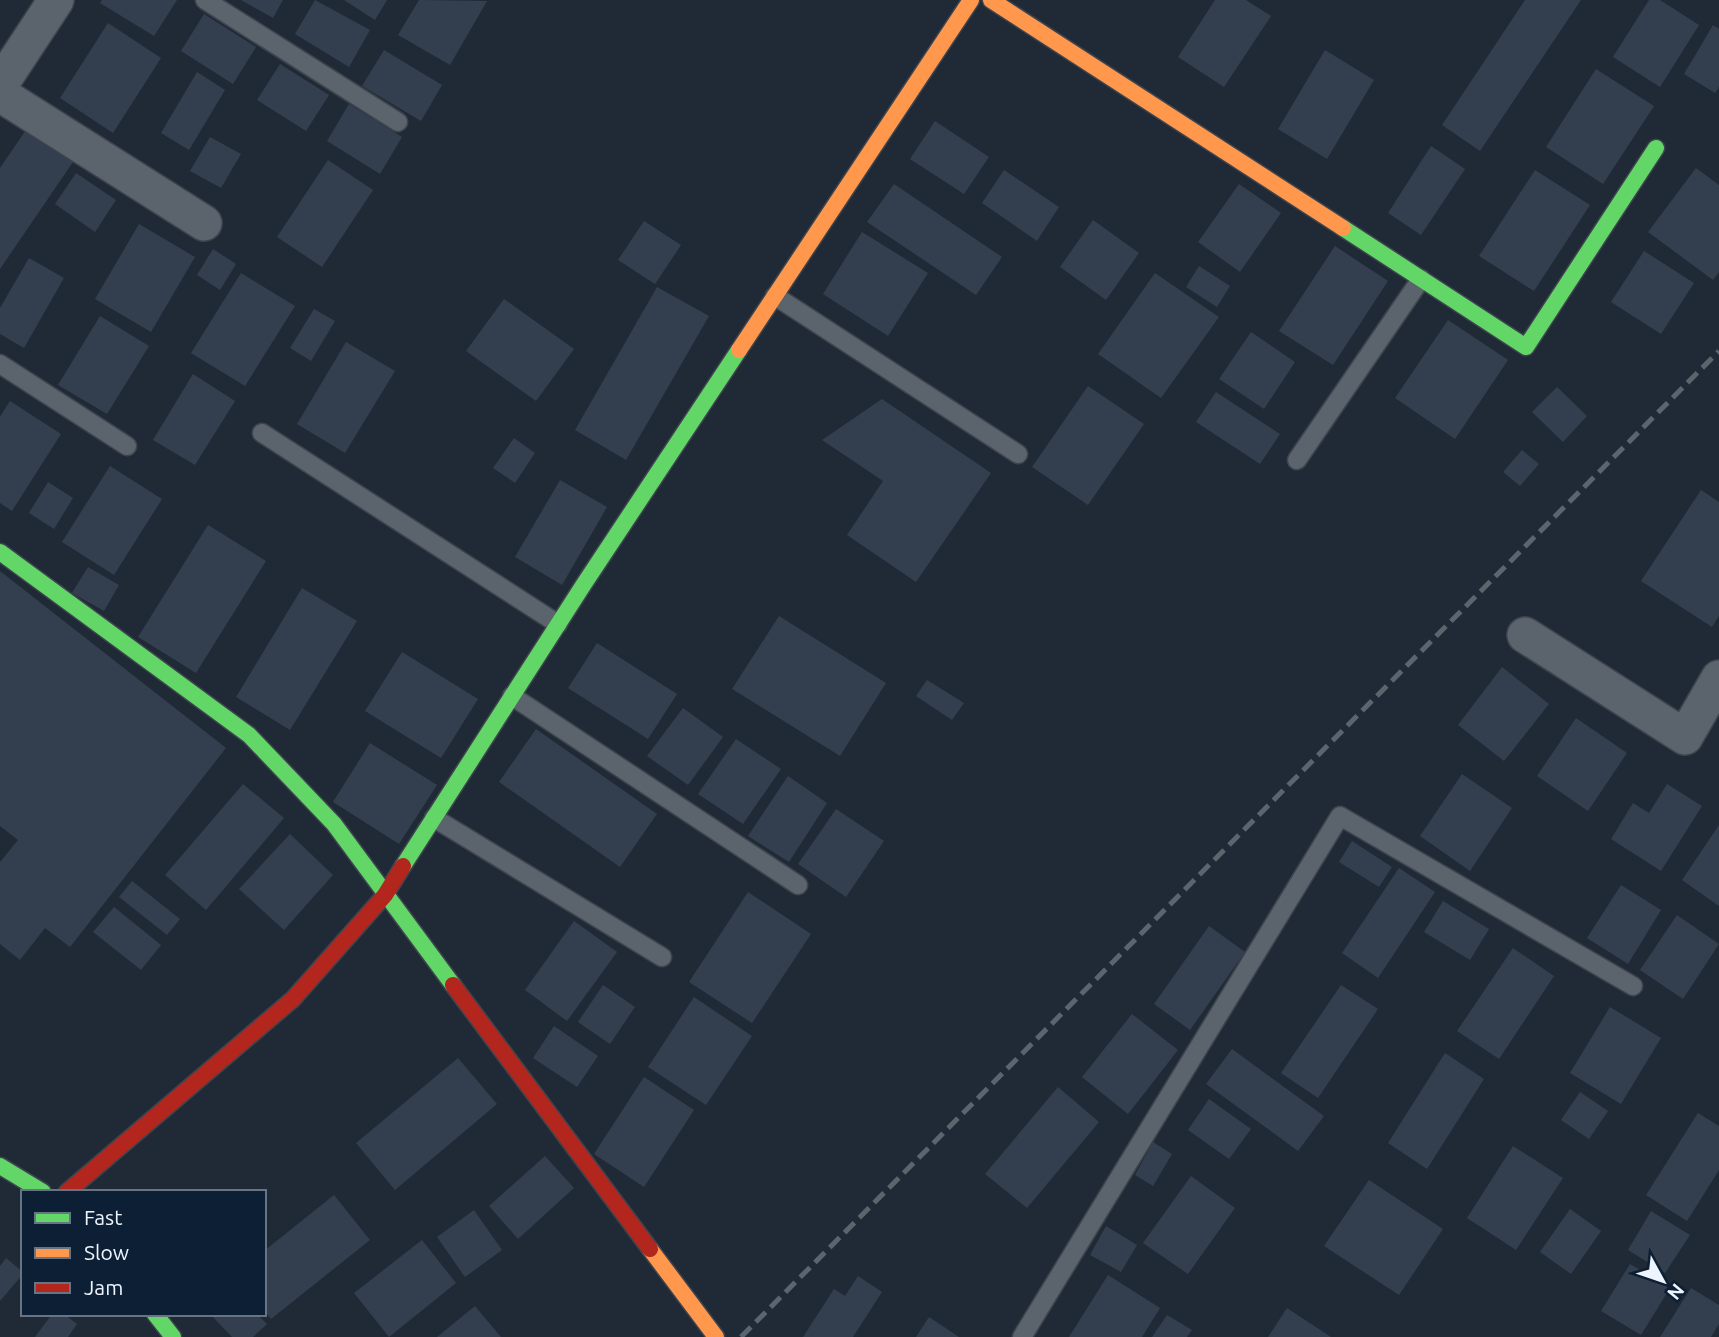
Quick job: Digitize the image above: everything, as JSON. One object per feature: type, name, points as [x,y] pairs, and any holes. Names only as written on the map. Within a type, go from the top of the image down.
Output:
[{"type":"street","points":[[0,86],[56,0]]},
{"type":"street","points":[[69,1190],[293,999],[385,895],[558,624],[971,0]]},
{"type":"street","points":[[991,0],[1526,347],[1656,148]]},
{"type":"street","points":[[0,94],[204,223]]},
{"type":"street","points":[[0,552],[249,735],[334,824],[716,1337]]},
{"type":"street","points":[[1525,635],[1685,737],[1719,678]]},
{"type":"street","points":[[0,1166],[40,1190]]},
{"type":"street","points":[[157,1316],[173,1337]]},
{"type":"lane","points":[[205,0],[398,122]]},
{"type":"lane","points":[[1297,460],[1421,279]]},
{"type":"lane","points":[[775,296],[1018,454]]},
{"type":"lane","points":[[0,365],[127,446]]},
{"type":"lane","points":[[262,433],[558,624]]},
{"type":"lane","points":[[512,696],[798,885]]},
{"type":"lane","points":[[1022,1337],[1340,816],[1633,986]]},
{"type":"lane","points":[[434,818],[662,957]]},
{"type":"building","points":[[102,0],[177,0],[154,36],[100,3]]},
{"type":"building","points":[[241,0],[283,0],[273,18]]},
{"type":"building","points":[[315,0],[370,30],[349,67],[295,34]]},
{"type":"building","points":[[344,0],[387,0],[375,20]]},
{"type":"building","points":[[419,0],[487,1],[450,65],[398,35]]},
{"type":"building","points":[[1215,0],[1246,0],[1271,16],[1224,87],[1178,57]]},
{"type":"building","points":[[1525,0],[1581,0],[1480,151],[1442,125]]},
{"type":"building","points":[[1649,0],[1660,0],[1699,25],[1660,87],[1613,57]]},
{"type":"building","points":[[204,14],[256,47],[233,84],[181,51]]},
{"type":"building","points":[[108,23],[161,58],[113,133],[60,98]]},
{"type":"building","points":[[1713,25],[1719,29],[1719,87],[1715,93],[1684,74]]},
{"type":"building","points":[[384,50],[442,85],[421,121],[362,86]]},
{"type":"building","points":[[1325,50],[1374,80],[1327,159],[1278,129]]},
{"type":"building","points":[[280,64],[329,95],[306,131],[257,100]]},
{"type":"building","points":[[1596,69],[1654,106],[1603,184],[1546,147]]},
{"type":"building","points":[[197,72],[225,90],[189,150],[161,133]]},
{"type":"building","points":[[349,104],[402,137],[380,174],[327,141]]},
{"type":"building","points":[[935,121],[989,157],[964,194],[910,159]]},
{"type":"building","points":[[28,127],[75,159],[0,269],[0,168]]},
{"type":"building","points":[[210,137],[241,154],[221,188],[190,171]]},
{"type":"building","points":[[1431,146],[1465,169],[1421,235],[1388,213]]},
{"type":"building","points":[[328,160],[373,190],[322,267],[277,237]]},
{"type":"building","points":[[1696,168],[1719,185],[1719,272],[1713,280],[1648,232]]},
{"type":"building","points":[[1004,170],[1059,207],[1037,241],[982,203]]},
{"type":"building","points":[[1535,170],[1590,205],[1534,291],[1479,256]]},
{"type":"building","points":[[76,173],[116,200],[95,232],[55,204]]},
{"type":"building","points":[[894,184],[1002,257],[976,295],[867,222]]},
{"type":"building","points":[[1239,184],[1281,213],[1240,272],[1198,242]]},
{"type":"building","points":[[1093,220],[1139,253],[1106,300],[1060,267]]},
{"type":"building","points":[[644,221],[681,245],[655,284],[618,260]]},
{"type":"building","points":[[139,224],[195,257],[151,332],[95,299]]},
{"type":"building","points":[[862,232],[928,273],[888,336],[823,294]]},
{"type":"building","points":[[1335,246],[1388,281],[1333,365],[1279,331]]},
{"type":"building","points":[[213,249],[236,264],[220,290],[197,275]]},
{"type":"building","points":[[1644,251],[1694,283],[1661,334],[1611,302]]},
{"type":"building","points":[[29,258],[64,278],[24,348],[0,334],[0,308]]},
{"type":"building","points":[[1199,266],[1230,286],[1217,307],[1186,287]]},
{"type":"building","points":[[241,273],[295,306],[245,386],[191,353]]},
{"type":"building","points":[[1155,273],[1219,317],[1161,398],[1098,354]]},
{"type":"building","points":[[657,287],[709,316],[626,460],[575,430]]},
{"type":"building","points":[[504,299],[574,349],[536,401],[466,351]]},
{"type":"building","points":[[314,309],[335,321],[311,361],[290,348]]},
{"type":"building","points":[[100,316],[149,346],[107,414],[58,385]]},
{"type":"building","points":[[1448,320],[1508,360],[1455,439],[1395,398]]},
{"type":"building","points":[[1251,332],[1295,362],[1264,409],[1219,379]]},
{"type":"building","points":[[346,342],[395,371],[345,453],[297,424]]},
{"type":"building","points":[[193,374],[235,401],[195,465],[153,440]]},
{"type":"building","points":[[1088,386],[1144,424],[1088,505],[1032,467]]},
{"type":"building","points":[[1557,387],[1587,416],[1563,442],[1532,412]]},
{"type":"building","points":[[1216,392],[1280,434],[1260,464],[1196,422]]},
{"type":"building","points":[[882,399],[991,473],[916,582],[847,535],[883,481],[822,440]]},
{"type":"building","points":[[10,401],[61,434],[12,511],[0,503],[0,417]]},
{"type":"building","points":[[514,438],[535,453],[515,483],[493,468]]},
{"type":"building","points":[[1522,450],[1539,464],[1520,486],[1503,472]]},
{"type":"building","points":[[110,466],[162,499],[114,575],[62,542]]},
{"type":"building","points":[[560,480],[607,507],[562,585],[515,557]]},
{"type":"building","points":[[48,482],[73,498],[54,529],[29,513]]},
{"type":"building","points":[[1701,490],[1719,502],[1719,616],[1712,627],[1641,581]]},
{"type":"building","points":[[208,525],[266,561],[196,673],[138,637]]},
{"type":"building","points":[[88,567],[119,585],[104,611],[72,593]]},
{"type":"building","points":[[0,571],[226,748],[70,947],[45,928],[20,960],[0,944],[0,862],[18,840],[0,826]]},
{"type":"building","points":[[302,588],[357,621],[290,730],[236,697]]},
{"type":"building","points":[[779,616],[886,683],[840,756],[732,689]]},
{"type":"building","points":[[597,643],[677,694],[648,739],[568,688]]},
{"type":"building","points":[[402,652],[478,699],[441,758],[365,711]]},
{"type":"building","points":[[1502,667],[1549,704],[1504,761],[1458,725]]},
{"type":"building","points":[[927,680],[964,703],[952,720],[916,696]]},
{"type":"building","points":[[683,708],[723,737],[688,785],[647,756]]},
{"type":"building","points":[[1576,718],[1627,753],[1588,811],[1537,776]]},
{"type":"building","points":[[536,729],[657,814],[620,867],[499,782]]},
{"type":"building","points":[[736,739],[781,769],[743,824],[698,794]]},
{"type":"building","points":[[370,743],[437,785],[399,844],[333,802]]},
{"type":"building","points":[[1462,774],[1512,808],[1470,871],[1420,836]]},
{"type":"building","points":[[788,776],[827,803],[789,862],[748,836]]},
{"type":"building","points":[[243,784],[284,818],[206,910],[165,875]]},
{"type":"building","points":[[1667,784],[1702,806],[1661,871],[1611,839],[1633,803],[1649,813]]},
{"type":"building","points":[[836,809],[884,841],[846,897],[798,864]]},
{"type":"building","points":[[1719,825],[1719,906],[1682,880]]},
{"type":"building","points":[[290,834],[333,875],[284,930],[239,889]]},
{"type":"building","points":[[1352,841],[1392,867],[1379,887],[1339,862]]},
{"type":"building","points":[[1399,868],[1435,892],[1378,978],[1342,953]]},
{"type":"building","points":[[132,881],[180,919],[167,935],[119,897]]},
{"type":"building","points":[[1621,885],[1661,910],[1628,964],[1587,938]]},
{"type":"building","points":[[748,892],[811,934],[752,1023],[689,982]]},
{"type":"building","points":[[1443,901],[1489,929],[1470,960],[1424,932]]},
{"type":"building","points":[[114,907],[161,945],[141,970],[93,932]]},
{"type":"building","points":[[1677,915],[1719,944],[1683,999],[1640,970]]},
{"type":"building","points":[[574,921],[617,952],[567,1021],[525,990]]},
{"type":"building","points":[[1209,926],[1245,952],[1190,1030],[1154,1004]]},
{"type":"building","points":[[1513,948],[1554,976],[1499,1059],[1457,1031]]},
{"type":"building","points":[[603,985],[635,1007],[610,1044],[578,1022]]},
{"type":"building","points":[[1341,985],[1378,1009],[1318,1098],[1281,1073]]},
{"type":"building","points":[[694,997],[752,1036],[706,1105],[648,1067]]},
{"type":"building","points":[[1610,1007],[1661,1038],[1621,1104],[1570,1073]]},
{"type":"building","points":[[1132,1014],[1178,1050],[1128,1114],[1082,1077]]},
{"type":"building","points":[[554,1026],[598,1056],[577,1087],[533,1058]]},
{"type":"building","points":[[1232,1049],[1324,1116],[1298,1151],[1206,1084]]},
{"type":"building","points":[[1445,1053],[1484,1079],[1427,1169],[1388,1143]]},
{"type":"building","points":[[458,1058],[497,1104],[395,1190],[356,1143]]},
{"type":"building","points":[[644,1077],[694,1110],[644,1187],[594,1154]]},
{"type":"building","points":[[1058,1087],[1099,1122],[1027,1208],[985,1174]]},
{"type":"building","points":[[1580,1092],[1608,1111],[1589,1139],[1561,1120]]},
{"type":"building","points":[[1209,1099],[1251,1129],[1229,1159],[1188,1130]]},
{"type":"building","points":[[1698,1113],[1719,1126],[1719,1170],[1687,1221],[1646,1195]]},
{"type":"building","points":[[1153,1142],[1172,1154],[1153,1186],[1135,1175]]},
{"type":"building","points":[[1513,1146],[1563,1178],[1516,1250],[1467,1218]]},
{"type":"building","points":[[545,1156],[574,1188],[518,1239],[489,1206]]},
{"type":"building","points":[[1191,1176],[1235,1208],[1188,1274],[1143,1243]]},
{"type":"building","points":[[1369,1180],[1443,1229],[1399,1295],[1324,1246]]},
{"type":"building","points":[[334,1195],[370,1240],[271,1319],[266,1313],[266,1249]]},
{"type":"building","points":[[1570,1209],[1601,1231],[1571,1274],[1540,1252]]},
{"type":"building","points":[[474,1210],[502,1250],[465,1277],[437,1237]]},
{"type":"building","points":[[1651,1211],[1690,1235],[1665,1273],[1628,1250]]},
{"type":"building","points":[[1106,1226],[1137,1245],[1121,1272],[1090,1255]]},
{"type":"building","points":[[422,1240],[456,1283],[389,1337],[354,1293]]},
{"type":"building","points":[[6,1258],[21,1270],[21,1276],[0,1301],[0,1266]]},
{"type":"building","points":[[1630,1264],[1670,1288],[1641,1335],[1601,1311]]},
{"type":"building","points":[[1108,1275],[1160,1308],[1142,1337],[1069,1337]]},
{"type":"building","points":[[858,1276],[882,1292],[853,1337],[803,1337],[834,1289],[845,1296]]},
{"type":"building","points":[[1691,1288],[1719,1305],[1719,1324],[1711,1337],[1660,1337]]},
{"type":"building","points":[[475,1306],[501,1337],[437,1337]]},
{"type":"building","points":[[1287,1308],[1331,1337],[1268,1337]]},
{"type":"building","points":[[1167,1315],[1192,1330],[1187,1337],[1152,1337]]},
{"type":"building","points":[[51,1316],[67,1316],[77,1324],[68,1337],[35,1337]]},
{"type":"building","points":[[212,1316],[259,1316],[267,1324],[253,1337],[232,1337]]},
{"type":"building","points":[[929,1317],[959,1337],[916,1337]]},
{"type":"railway","points":[[741,1337],[1719,351]]},
{"type":"traffic: fast","points":[[1343,228],[1526,347],[1656,148]]},
{"type":"traffic: fast","points":[[403,866],[584,584],[739,350]]},
{"type":"traffic: fast","points":[[0,552],[249,735],[334,824],[453,985]]},
{"type":"traffic: fast","points":[[0,1166],[40,1190]]},
{"type":"traffic: fast","points":[[157,1316],[173,1337]]},
{"type":"traffic: slow","points":[[739,350],[971,0]]},
{"type":"traffic: slow","points":[[991,0],[1343,228]]},
{"type":"traffic: slow","points":[[650,1249],[716,1337]]},
{"type":"traffic: jam","points":[[69,1190],[293,999],[385,895],[403,866]]},
{"type":"traffic: jam","points":[[453,985],[650,1249]]}]
